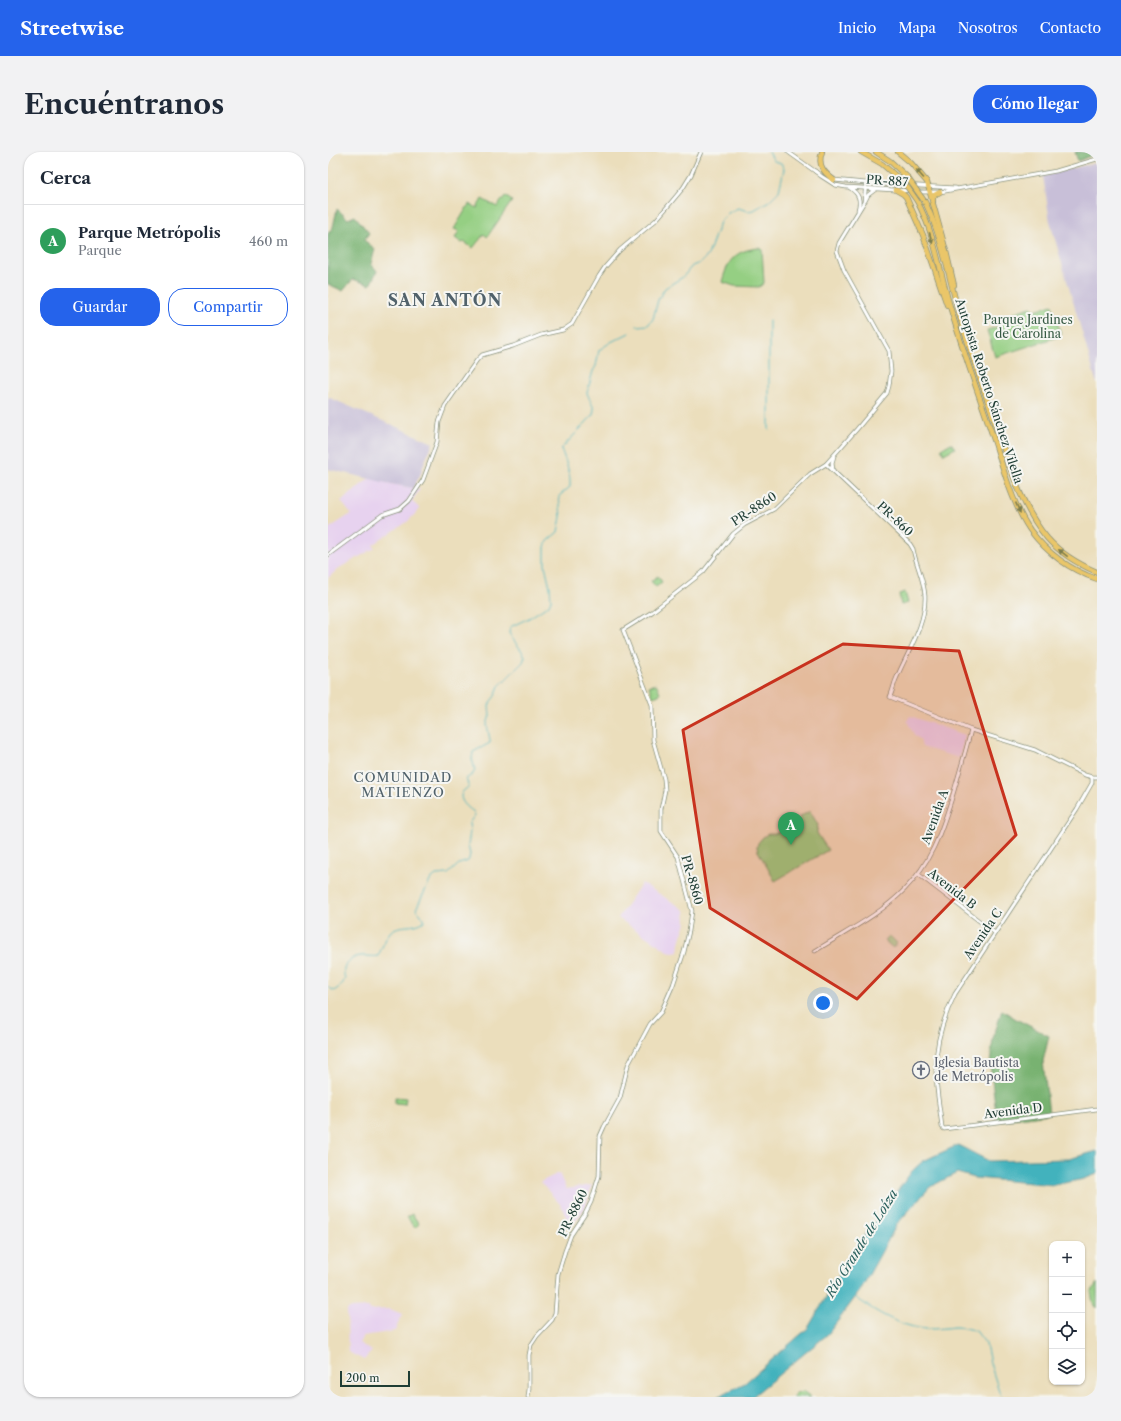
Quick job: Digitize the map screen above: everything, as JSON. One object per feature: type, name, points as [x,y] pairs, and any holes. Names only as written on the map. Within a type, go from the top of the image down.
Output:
[{"type":"highway","points":[[822,152],[820,160],[822,168],[826,174],[834,180]]},
{"type":"highway","name":"Autopista Roberto Sánchez Vilella","points":[[861,152],[882,164],[908,188],[917,202],[927,224],[963,349],[1009,485],[1026,523],[1039,541],[1053,555],[1074,569],[1097,579]]},
{"type":"highway","name":"Autopista Roberto Sánchez Vilella","points":[[876,152],[890,161],[907,177],[925,202],[936,227],[958,310],[1012,473],[1026,508],[1037,526],[1057,548],[1072,560],[1097,572]]},
{"type":"highway","points":[[898,152],[907,159],[926,181],[951,269],[958,310]]},
{"type":"highway","points":[[896,190],[906,197],[918,224],[958,339],[963,349]]},
{"type":"highway","points":[[933,202],[933,196],[940,192]]},
{"type":"street","points":[[328,555],[382,515],[400,509],[409,502],[423,480],[437,442],[439,422],[445,406],[476,360],[482,355],[513,346],[541,335],[563,330],[572,324],[605,267],[620,250],[656,220],[668,206],[687,181],[701,152]]},
{"type":"street","name":"PR-887","points":[[788,152],[835,185],[896,190],[962,188]]},
{"type":"street","name":"PR-887","points":[[815,171],[834,180],[940,192],[1056,171],[1097,159]]},
{"type":"street","points":[[864,202],[866,183]]},
{"type":"street","points":[[848,187],[858,195],[860,201],[858,213]]},
{"type":"street","points":[[826,464],[885,396],[889,386],[891,371],[889,351],[844,270],[837,251],[839,243],[868,195],[876,189]]},
{"type":"street","points":[[834,456],[832,463],[834,470]]},
{"type":"street","name":"PR-8860","points":[[528,1397],[530,1389],[529,1355],[531,1345],[552,1320],[555,1313],[558,1274],[565,1251],[571,1235],[591,1202],[598,1176],[600,1136],[620,1098],[628,1065],[650,1024],[661,1012],[673,984],[684,952],[692,911],[678,857],[661,831],[661,809],[664,779],[653,740],[652,704],[623,630],[652,612],[703,572],[733,534],[744,525],[774,509],[810,474],[826,464]]},
{"type":"street","name":"PR-860","points":[[826,464],[910,544],[922,578],[925,596],[919,630],[896,678],[890,697],[971,730],[1035,750],[1092,777],[1097,777]]},
{"type":"street","points":[[820,468],[834,470]]},
{"type":"street","name":"Avenida A","points":[[815,951],[870,918],[905,890],[918,874],[929,858],[939,836],[971,730]]},
{"type":"street","name":"Avenida C","points":[[941,1118],[936,1072],[938,1045],[942,1024],[955,994],[1077,809],[1092,783],[1092,777]]},
{"type":"street","name":"Avenida B","points":[[918,874],[995,933]]},
{"type":"street","name":"Avenida D","points":[[941,1118],[942,1127],[944,1129],[1097,1108]]},
{"type":"highlighted area","points":[[843,644],[959,651],[1016,835],[857,999],[710,908],[683,730]]},
{"type":"shaded area","points":[[1097,162],[1097,384],[1050,222],[1043,176]]},
{"type":"shaded area","points":[[328,397],[433,443],[420,476],[413,488],[328,469]]},
{"type":"shaded area","points":[[370,478],[391,484],[420,489],[412,501],[420,509],[407,522],[373,545],[375,548],[339,568],[328,578],[328,529],[351,514],[341,501]]},
{"type":"shaded area","points":[[910,716],[965,735],[959,758],[922,747],[920,739],[915,736],[907,721]]},
{"type":"shaded area","points":[[642,883],[685,910],[686,922],[677,953],[668,951],[618,918]]},
{"type":"shaded area","points":[[559,1173],[566,1189],[592,1185],[585,1208],[571,1227],[560,1204],[540,1182]]},
{"type":"shaded area","points":[[369,1307],[370,1310],[390,1309],[402,1314],[395,1331],[363,1336],[359,1343],[372,1351],[364,1360],[348,1352],[347,1310],[352,1308]]},
{"type":"green space","points":[[1075,152],[1097,152],[1097,153],[1078,161]]},
{"type":"green space","points":[[505,196],[512,201],[487,237],[484,234],[473,248],[455,238],[459,231],[454,229],[469,204],[477,208],[482,199],[497,207]]},
{"type":"green space","points":[[337,209],[348,219],[355,216],[369,233],[364,240],[375,249],[371,264],[377,271],[370,285],[353,279],[343,291],[328,284],[328,234],[333,227]]},
{"type":"green space","points":[[758,248],[762,249],[764,283],[759,287],[734,286],[722,282],[727,268],[733,258],[743,251]]},
{"type":"green space","name":"Parque Jardines de Carolina","points":[[1052,305],[1061,335],[1060,336],[995,357],[987,330],[998,327],[996,322],[1012,316],[1015,312],[1031,307],[1035,310]]},
{"type":"green space","points":[[951,443],[955,448],[944,454],[941,449]]},
{"type":"green space","points":[[658,576],[662,582],[656,587],[651,581]]},
{"type":"green space","points":[[905,592],[908,603],[901,605],[899,594]]},
{"type":"green space","points":[[656,684],[660,693],[659,695],[653,697],[649,686]]},
{"type":"green space","points":[[810,811],[818,825],[817,833],[828,850],[775,881],[758,851],[758,843],[763,837],[768,834],[775,834],[798,821],[801,816]]},
{"type":"green space","points":[[890,936],[897,943],[893,948],[885,941]]},
{"type":"green space","points":[[1002,1010],[1049,1036],[1043,1061],[1049,1114],[997,1121],[990,1064],[993,1039]]},
{"type":"green space","points":[[395,1097],[406,1098],[405,1104],[395,1103]]},
{"type":"green space","points":[[412,1214],[419,1224],[415,1228],[407,1217]]},
{"type":"green space","points":[[1097,1283],[1097,1308],[1093,1303],[1091,1292]]},
{"type":"green space","points":[[803,1391],[811,1397],[792,1397],[796,1393]]},
{"type":"water","name":"Río Grande de Loíza","points":[[958,1145],[989,1161],[1069,1159],[1097,1151],[1097,1174],[1084,1179],[1054,1185],[975,1178],[957,1173],[930,1187],[897,1224],[860,1291],[828,1334],[752,1397],[717,1397],[745,1383],[808,1328],[852,1253],[912,1171],[923,1161]]},
{"type":"waterway","points":[[637,326],[648,325],[653,319],[658,300],[665,288],[683,277],[692,266],[700,263],[708,255],[720,222],[728,213],[738,208],[748,211],[754,210],[769,201],[779,191],[784,169],[781,163],[774,161],[769,152]]},
{"type":"waterway","points":[[769,321],[769,430]]},
{"type":"waterway","points":[[328,987],[334,991],[342,985],[345,978],[344,969],[348,962],[352,959],[360,956],[378,956],[388,935],[393,929],[416,925],[424,921],[416,909],[431,879],[436,875],[448,874],[459,864],[468,861],[469,859],[469,823],[475,815],[474,812],[464,804],[461,797],[464,790],[469,787],[466,779],[473,774],[475,770],[472,759],[473,752],[490,743],[487,725],[490,715],[489,706],[491,701],[499,686],[523,662],[525,656],[512,639],[509,633],[510,627],[529,618],[549,605],[551,600],[550,587],[545,565],[545,547],[547,541],[558,532],[561,517],[559,496],[570,487],[569,473],[561,449],[593,415],[594,409],[587,393],[593,371],[596,366],[599,350],[629,333]]},
{"type":"waterway","points":[[855,1297],[881,1314],[917,1328],[938,1329],[958,1327],[976,1331],[986,1344],[990,1363],[1000,1394],[1003,1397]]},
{"type":"place","name":"Parque Metrópolis","points":[[791,845]]},
{"type":"place","name":"Iglesia Bautista de Metrópolis","points":[[921,1070]]},
{"type":"district","name":"SAN ANTÓN","points":[[445,300]]},
{"type":"district","name":"COMUNIDAD MATIENZO","points":[[403,784]]}]
